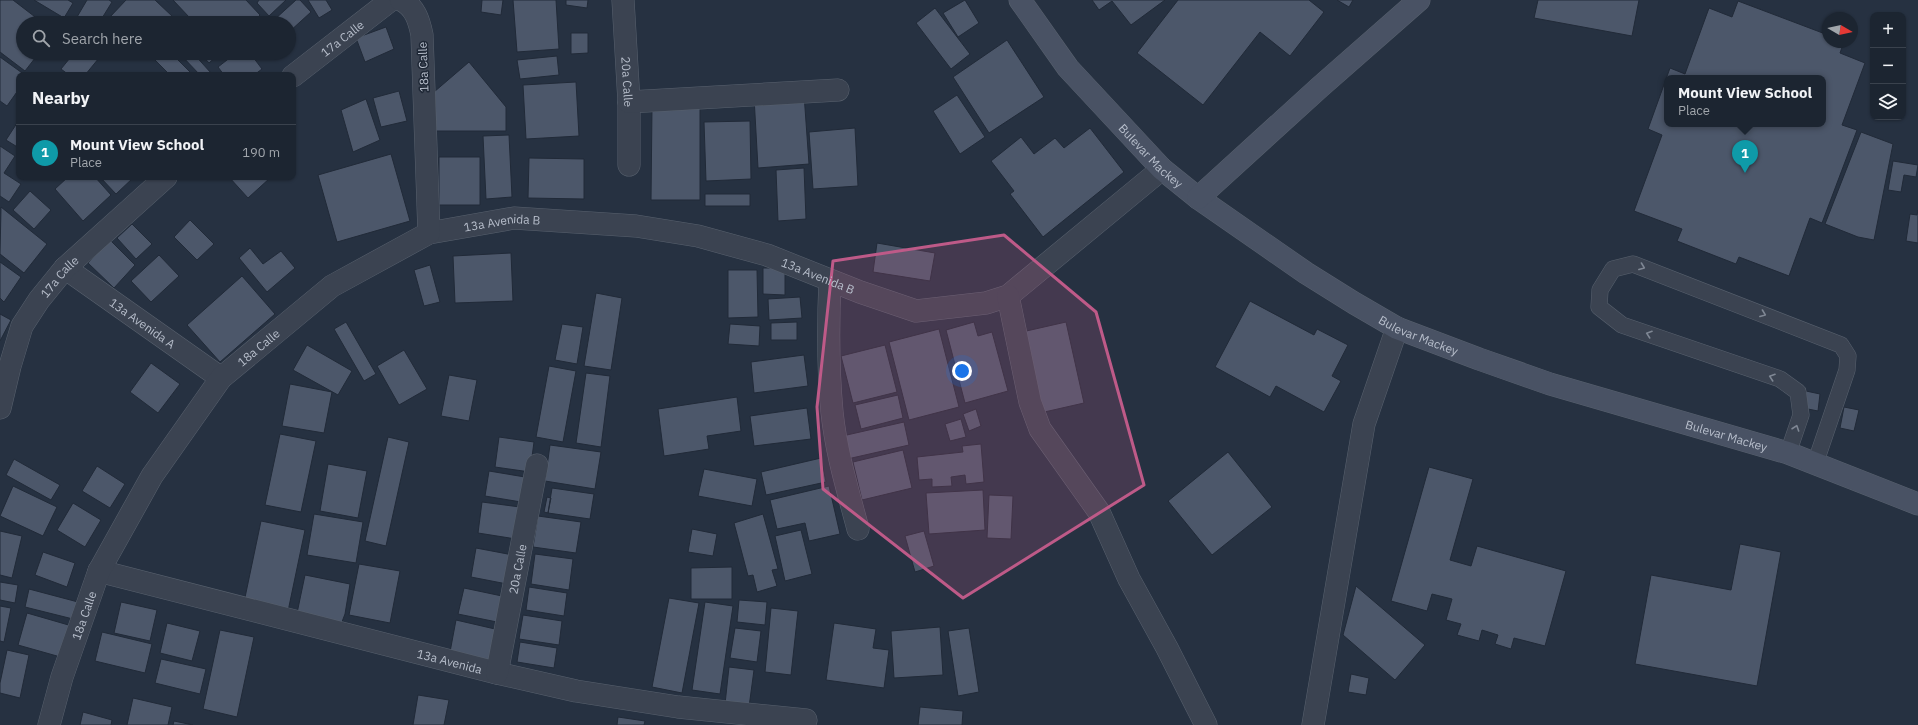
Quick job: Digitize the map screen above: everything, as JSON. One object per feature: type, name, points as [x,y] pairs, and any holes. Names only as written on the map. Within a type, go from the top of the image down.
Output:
[{"type":"main road","name":"Bulevar Mackey","points":[[1020,0],[1068,68],[1162,169],[1198,198],[1312,276],[1397,328],[1550,384],[1788,454],[1918,504]]},
{"type":"main road","points":[[1198,198],[1320,87],[1419,0]]},
{"type":"street","name":"20a Calle","points":[[623,0],[628,102],[629,165]]},
{"type":"street","name":"17a Calle","points":[[296,74],[400,1]]},
{"type":"street","name":"18a Calle","points":[[49,725],[62,677],[99,570],[152,476],[221,378],[332,286],[429,233],[422,35],[419,22],[400,1]]},
{"type":"street","points":[[628,102],[838,90]]},
{"type":"street","name":"13a Avenida B","points":[[429,233],[514,218],[636,226],[698,236],[751,251],[916,311],[986,303],[1008,296],[1162,169]]},
{"type":"street","name":"17a Calle","points":[[0,408],[10,366],[22,326],[39,300],[64,268],[163,180]]},
{"type":"street","name":"13a Avenida A","points":[[64,268],[221,378]]},
{"type":"street","points":[[830,280],[828,326],[832,413],[843,471],[858,529]]},
{"type":"street","points":[[1008,296],[1030,402],[1040,429],[1099,512],[1129,579],[1167,648],[1206,725]]},
{"type":"street","points":[[1313,725],[1364,424],[1397,328]]},
{"type":"street","name":"20a Calle","points":[[497,673],[537,465]]},
{"type":"street","name":"13a Avenida","points":[[99,570],[497,673],[576,691],[678,707],[806,720]]},
{"type":"lane","points":[[1788,454],[1801,415],[1798,392],[1780,379],[1622,325],[1599,307],[1600,290],[1613,270],[1633,264],[1841,345],[1848,356],[1847,370],[1815,464]]},
{"type":"highlighted area","points":[[1004,235],[1096,312],[1144,485],[963,598],[823,489],[817,407],[833,261]]},
{"type":"building","points":[[0,0],[13,0],[34,16],[16,16],[16,60],[34,60],[25,71],[0,52]]},
{"type":"building","points":[[34,0],[68,0],[73,3],[65,16],[61,16]]},
{"type":"building","points":[[87,0],[109,0],[112,2],[103,16],[78,16]]},
{"type":"building","points":[[126,0],[155,0],[172,16],[111,16]]},
{"type":"building","points":[[173,0],[246,0],[260,15],[259,16],[188,16]]},
{"type":"building","points":[[259,0],[286,0],[269,16],[257,3]]},
{"type":"building","points":[[296,0],[300,0],[311,12],[296,26],[296,16],[278,16]]},
{"type":"building","points":[[308,0],[326,0],[332,10],[319,18]]},
{"type":"building","points":[[482,0],[503,0],[501,15],[481,12]]},
{"type":"building","points":[[513,0],[556,0],[559,49],[517,52]]},
{"type":"building","points":[[566,0],[588,0],[587,8],[566,5]]},
{"type":"building","points":[[965,0],[979,23],[958,37],[943,13]]},
{"type":"building","points":[[1092,0],[1165,0],[1131,25],[1112,1],[1099,10]]},
{"type":"building","points":[[1178,0],[1309,0],[1324,12],[1290,56],[1260,32],[1203,105],[1137,53]]},
{"type":"building","points":[[1337,0],[1353,0],[1349,7]]},
{"type":"building","points":[[1538,0],[1639,0],[1632,36],[1534,18]]},
{"type":"building","points":[[1738,1],[1822,33],[1822,48],[1842,48],[1840,53],[1865,63],[1842,125],[1857,130],[1822,223],[1810,218],[1789,276],[1739,257],[1736,264],[1677,241],[1682,229],[1634,211],[1662,135],[1648,129],[1664,85],[1664,127],[1826,127],[1826,75],[1667,75],[1670,68],[1685,74],[1709,8],[1732,17]]},
{"type":"building","points":[[935,8],[970,54],[951,69],[916,23]]},
{"type":"building","points":[[386,27],[394,49],[365,62],[356,38]]},
{"type":"building","points":[[571,33],[588,33],[588,53],[571,54]]},
{"type":"building","points":[[1007,40],[1044,97],[989,133],[953,77]]},
{"type":"building","points":[[557,56],[559,75],[520,79],[517,60]]},
{"type":"building","points":[[0,57],[21,72],[16,72],[16,93],[7,106],[0,101]]},
{"type":"building","points":[[68,60],[97,60],[87,72],[65,72],[61,69]]},
{"type":"building","points":[[155,60],[178,60],[190,72],[167,72]]},
{"type":"building","points":[[186,60],[199,60],[210,72],[197,72]]},
{"type":"building","points":[[227,60],[255,60],[262,69],[258,72],[222,72],[218,67]]},
{"type":"building","points":[[469,62],[506,107],[506,131],[434,131],[434,92]]},
{"type":"building","points":[[576,82],[579,136],[526,139],[523,85]]},
{"type":"building","points":[[399,91],[407,121],[381,127],[373,98]]},
{"type":"building","points":[[804,94],[809,164],[758,168],[754,97]]},
{"type":"building","points":[[957,95],[985,137],[960,154],[933,111]]},
{"type":"building","points":[[366,99],[380,140],[353,152],[341,110]]},
{"type":"building","points":[[652,107],[700,107],[700,200],[651,200]]},
{"type":"building","points":[[750,121],[751,179],[706,181],[704,122]]},
{"type":"building","points":[[16,125],[16,146],[6,140]]},
{"type":"building","points":[[855,128],[858,186],[813,189],[809,132]]},
{"type":"building","points":[[1090,128],[1124,172],[1043,237],[1010,194],[1014,191],[991,161],[1021,137],[1034,154],[1055,138],[1064,148]]},
{"type":"building","points":[[1861,132],[1893,144],[1874,240],[1858,237],[1825,224]]},
{"type":"building","points":[[509,135],[512,197],[486,199],[483,136]]},
{"type":"building","points":[[0,146],[15,156],[4,173],[21,184],[9,202],[0,196]]},
{"type":"building","points":[[391,154],[410,221],[337,242],[318,175]]},
{"type":"building","points":[[439,157],[480,157],[480,205],[439,205]]},
{"type":"building","points":[[529,158],[584,159],[584,199],[528,198]]},
{"type":"building","points":[[1893,161],[1918,165],[1916,177],[1904,175],[1901,192],[1888,190]]},
{"type":"building","points":[[804,168],[806,219],[778,221],[776,170]]},
{"type":"building","points":[[65,180],[98,180],[111,195],[83,221],[55,189]]},
{"type":"building","points":[[103,180],[131,180],[116,194]]},
{"type":"building","points":[[232,180],[268,180],[248,198]]},
{"type":"building","points":[[30,191],[51,210],[34,229],[13,210]]},
{"type":"building","points":[[705,194],[750,194],[750,206],[705,206]]},
{"type":"building","points":[[1,207],[47,244],[24,273],[0,254]]},
{"type":"building","points":[[1918,210],[1918,243],[1906,241],[1910,214],[1917,215]]},
{"type":"building","points":[[190,220],[214,244],[197,260],[174,237]]},
{"type":"building","points":[[132,224],[152,244],[136,259],[117,238]]},
{"type":"building","points":[[110,240],[135,265],[114,288],[88,263]]},
{"type":"building","points":[[877,243],[935,253],[930,281],[873,272]]},
{"type":"building","points":[[250,248],[263,264],[281,251],[295,268],[267,292],[239,258]]},
{"type":"building","points":[[511,253],[513,301],[455,303],[453,256]]},
{"type":"building","points":[[159,255],[179,276],[151,302],[131,281]]},
{"type":"building","points":[[0,262],[21,277],[4,302],[0,298]]},
{"type":"building","points":[[430,265],[440,302],[424,306],[414,270]]},
{"type":"building","points":[[763,268],[785,268],[785,295],[763,294]]},
{"type":"building","points":[[728,270],[757,270],[758,317],[728,318]]},
{"type":"building","points":[[242,276],[275,314],[220,362],[187,325]]},
{"type":"building","points":[[596,293],[622,298],[611,370],[584,366]]},
{"type":"building","points":[[800,297],[802,318],[769,320],[768,299]]},
{"type":"building","points":[[1250,301],[1314,335],[1317,329],[1348,345],[1332,376],[1341,381],[1324,412],[1276,386],[1270,397],[1215,367]]},
{"type":"building","points":[[0,314],[11,320],[0,341]]},
{"type":"building","points":[[346,322],[376,374],[364,381],[334,329]]},
{"type":"building","points":[[797,322],[797,340],[771,340],[771,323]]},
{"type":"building","points":[[974,322],[978,336],[992,332],[1008,391],[965,403],[946,330]]},
{"type":"building","points":[[1066,322],[1084,403],[1040,413],[1022,332]]},
{"type":"building","points":[[562,324],[583,327],[577,364],[555,360]]},
{"type":"building","points":[[730,324],[760,326],[759,346],[728,344]]},
{"type":"building","points":[[939,329],[959,407],[909,420],[889,342]]},
{"type":"building","points":[[307,345],[352,371],[338,395],[293,370]]},
{"type":"building","points":[[885,345],[897,392],[853,403],[841,356]]},
{"type":"building","points":[[404,350],[427,389],[399,405],[377,366]]},
{"type":"building","points":[[804,355],[808,386],[754,393],[751,362]]},
{"type":"building","points":[[151,363],[180,384],[158,413],[130,392]]},
{"type":"building","points":[[549,366],[576,371],[563,442],[536,437]]},
{"type":"building","points":[[586,373],[610,376],[601,447],[576,443]]},
{"type":"building","points":[[449,375],[477,380],[469,421],[441,416]]},
{"type":"building","points":[[290,384],[332,392],[324,433],[282,426]]},
{"type":"building","points":[[1806,391],[1820,394],[1818,411],[1803,408]]},
{"type":"building","points":[[898,395],[903,418],[861,429],[855,405]]},
{"type":"building","points":[[737,397],[741,431],[707,436],[709,449],[664,456],[658,409]]},
{"type":"building","points":[[1844,407],[1859,410],[1854,431],[1840,428]]},
{"type":"building","points":[[807,408],[811,439],[754,446],[750,416]]},
{"type":"building","points":[[976,409],[981,426],[969,431],[963,414]]},
{"type":"building","points":[[961,419],[966,437],[950,441],[945,424]]},
{"type":"building","points":[[904,422],[909,445],[843,460],[838,437]]},
{"type":"building","points":[[280,434],[316,441],[301,512],[265,505]]},
{"type":"building","points":[[388,437],[409,442],[386,546],[365,541]]},
{"type":"building","points":[[499,437],[534,442],[530,472],[495,467]]},
{"type":"building","points":[[981,444],[984,482],[966,484],[965,475],[951,477],[952,486],[932,487],[932,479],[919,480],[917,457],[963,452],[962,446]]},
{"type":"building","points":[[550,445],[601,452],[595,489],[545,481]]},
{"type":"building","points":[[903,450],[912,488],[862,500],[853,462]]},
{"type":"building","points":[[1228,452],[1272,507],[1212,555],[1168,501]]},
{"type":"building","points":[[821,458],[826,482],[766,495],[761,472]]},
{"type":"building","points":[[14,459],[60,485],[51,500],[6,475]]},
{"type":"building","points":[[328,464],[367,471],[358,518],[320,511]]},
{"type":"building","points":[[97,466],[125,484],[110,508],[82,491]]},
{"type":"building","points":[[1429,467],[1473,479],[1450,560],[1471,566],[1477,546],[1566,571],[1545,646],[1514,638],[1511,649],[1495,644],[1498,635],[1482,630],[1479,641],[1457,635],[1461,624],[1446,620],[1452,599],[1432,594],[1427,611],[1391,601]]},
{"type":"building","points":[[704,469],[757,479],[752,506],[698,496]]},
{"type":"building","points":[[489,471],[525,477],[521,502],[485,496]]},
{"type":"building","points":[[13,486],[57,507],[43,536],[0,516]]},
{"type":"building","points":[[829,486],[840,534],[809,541],[805,523],[777,529],[770,500]]},
{"type":"building","points":[[552,488],[594,494],[590,519],[548,513]]},
{"type":"building","points":[[983,490],[985,530],[929,534],[926,493]]},
{"type":"building","points":[[989,495],[1013,496],[1011,539],[987,538]]},
{"type":"building","points":[[547,497],[551,498],[548,513],[544,512]]},
{"type":"building","points":[[482,502],[520,507],[516,539],[478,533]]},
{"type":"building","points":[[73,503],[101,520],[85,547],[57,530]]},
{"type":"building","points":[[314,514],[363,522],[356,563],[307,555]]},
{"type":"building","points":[[763,514],[778,569],[772,570],[777,586],[757,592],[753,575],[748,576],[734,523]]},
{"type":"building","points":[[538,516],[581,522],[576,553],[533,547]]},
{"type":"building","points":[[261,521],[305,530],[287,616],[243,607]]},
{"type":"building","points":[[692,529],[717,534],[713,556],[688,552]]},
{"type":"building","points":[[801,530],[812,574],[785,581],[775,536]]},
{"type":"building","points":[[0,531],[22,536],[12,578],[0,575]]},
{"type":"building","points":[[924,531],[934,566],[915,572],[905,536]]},
{"type":"building","points":[[1740,544],[1781,552],[1757,686],[1635,664],[1651,575],[1731,590]]},
{"type":"building","points":[[476,548],[513,555],[507,584],[471,577]]},
{"type":"building","points":[[43,552],[75,563],[67,587],[35,575]]},
{"type":"building","points":[[535,554],[573,559],[569,590],[531,584]]},
{"type":"building","points":[[359,564],[400,571],[390,623],[349,615]]},
{"type":"building","points":[[732,567],[732,599],[691,599],[691,568]]},
{"type":"building","points":[[305,575],[350,584],[345,614],[340,627],[296,618]]},
{"type":"building","points":[[0,582],[18,585],[15,603],[0,600]]},
{"type":"building","points":[[1356,586],[1425,645],[1395,680],[1343,635]]},
{"type":"building","points":[[529,587],[567,593],[564,616],[526,610]]},
{"type":"building","points":[[464,588],[502,596],[497,622],[458,614]]},
{"type":"building","points":[[29,589],[78,602],[73,619],[25,607]]},
{"type":"building","points":[[669,598],[699,603],[682,693],[652,687]]},
{"type":"building","points":[[739,600],[767,602],[765,625],[737,622]]},
{"type":"building","points":[[121,602],[157,610],[150,641],[114,633]]},
{"type":"building","points":[[705,602],[733,606],[720,694],[692,690]]},
{"type":"building","points":[[0,606],[11,608],[4,642],[0,641]]},
{"type":"building","points":[[771,608],[798,611],[791,675],[765,672]]},
{"type":"building","points":[[27,613],[72,626],[64,658],[18,645]]},
{"type":"building","points":[[523,615],[562,621],[559,645],[519,639]]},
{"type":"building","points":[[456,620],[495,629],[489,660],[450,652]]},
{"type":"building","points":[[167,623],[200,631],[192,661],[160,653]]},
{"type":"building","points":[[834,623],[876,629],[873,648],[889,650],[884,688],[826,680]]},
{"type":"building","points":[[940,627],[943,675],[894,678],[891,631]]},
{"type":"building","points":[[735,628],[761,631],[757,662],[730,658]]},
{"type":"building","points":[[969,628],[979,692],[958,696],[948,631]]},
{"type":"building","points":[[220,630],[254,637],[237,717],[203,709]]},
{"type":"building","points":[[102,632],[152,644],[145,673],[95,661]]},
{"type":"building","points":[[520,642],[557,648],[554,668],[517,662]]},
{"type":"building","points":[[7,650],[29,655],[20,698],[0,693],[0,683]]},
{"type":"building","points":[[161,659],[206,669],[200,694],[155,683]]},
{"type":"building","points":[[729,667],[754,670],[749,707],[725,704]]},
{"type":"building","points":[[1351,674],[1369,678],[1366,695],[1348,692]]},
{"type":"building","points":[[418,695],[449,700],[444,725],[413,725]]},
{"type":"building","points":[[133,698],[172,707],[168,725],[127,725]]},
{"type":"building","points":[[920,707],[963,711],[962,725],[918,725]]},
{"type":"building","points":[[83,712],[112,720],[111,725],[80,725]]},
{"type":"building","points":[[618,717],[645,721],[644,725],[617,725]]},
{"type":"building","points":[[174,721],[193,725],[173,725]]},
{"type":"place","name":"Mount View School","points":[[1745,173]]}]
